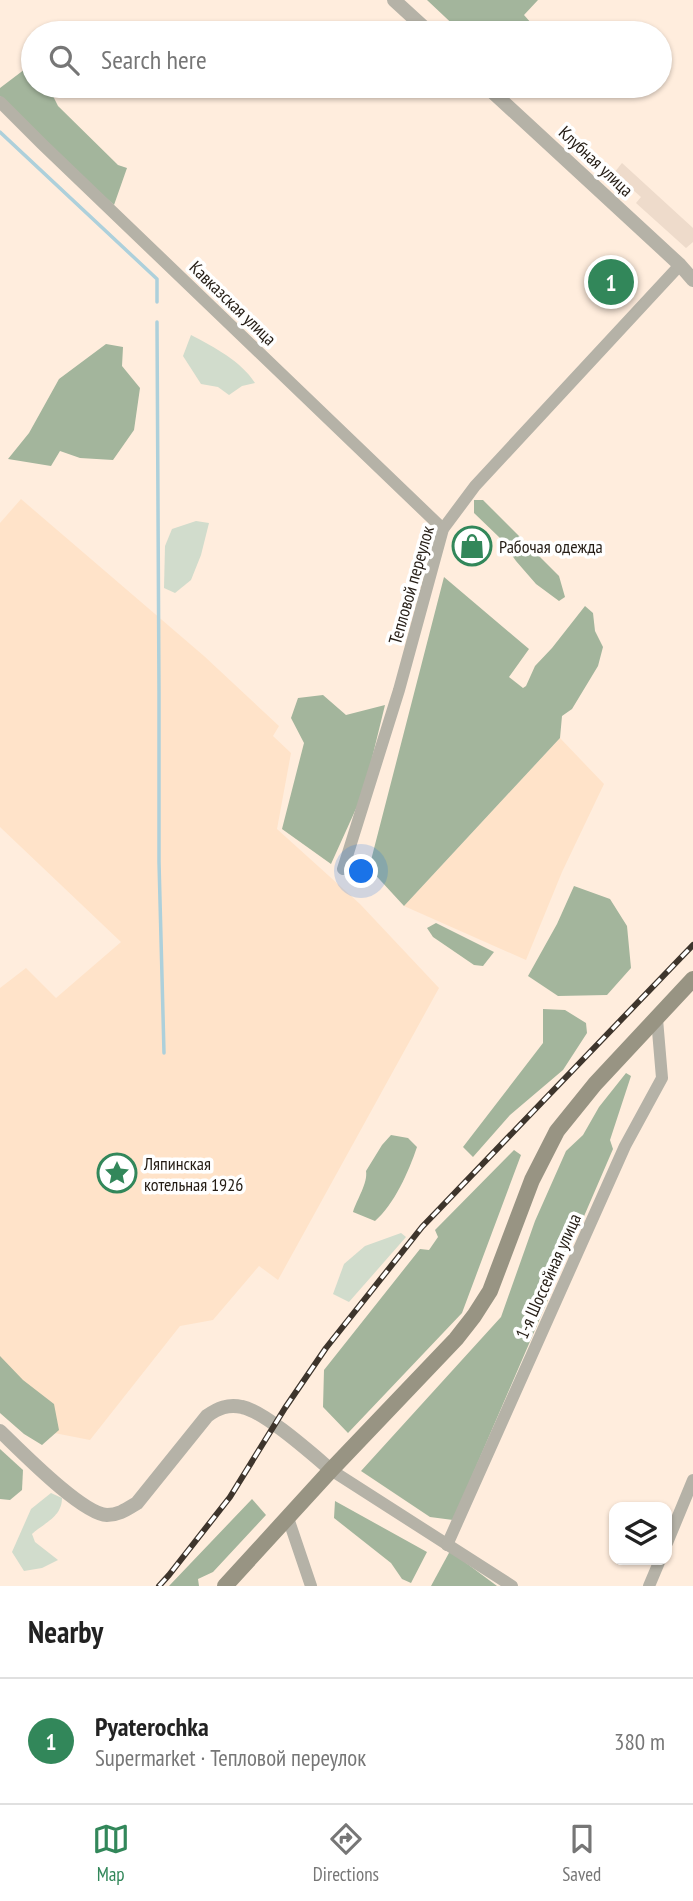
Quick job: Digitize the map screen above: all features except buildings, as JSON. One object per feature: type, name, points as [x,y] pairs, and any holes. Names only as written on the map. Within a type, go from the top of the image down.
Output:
[{"type":"main road","points":[[225,1586],[331,1469],[447,1349],[474,1316],[490,1291],[532,1180],[557,1131],[595,1084],[693,979]]},
{"type":"street","points":[[394,0],[416,21]]},
{"type":"street","name":"Клубная улица","points":[[499,98],[693,280]]},
{"type":"street","name":"Кавказская улица","points":[[0,102],[443,529]]},
{"type":"street","name":"Тепловой переулок","points":[[343,869],[399,690],[443,529],[475,485],[680,265]]},
{"type":"street","name":"1-я Шоссейная улица","points":[[447,1545],[625,1146],[662,1078],[657,1019]]},
{"type":"street","points":[[0,1431],[84,1505],[105,1515],[121,1513],[137,1503],[206,1416],[230,1406],[245,1407],[275,1424],[331,1469],[512,1586]]},
{"type":"street","points":[[672,1531],[693,1480]]},
{"type":"street","points":[[288,1518],[310,1586]]},
{"type":"street","points":[[649,1586],[658,1565]]},
{"type":"shaded area","points":[[622,163],[693,228],[693,242],[686,248],[636,203],[641,197],[614,173]]},
{"type":"shaded area","points":[[21,499],[204,656],[279,726],[273,736],[291,753],[277,829],[360,904],[439,988],[278,1280],[259,1266],[213,1320],[180,1326],[90,1440],[44,1431],[0,1391],[0,988],[26,968],[56,998],[121,942],[0,827],[0,523]]},
{"type":"shaded area","points":[[560,738],[604,784],[562,872],[526,960],[404,906]]},
{"type":"green space","points":[[427,0],[538,0],[524,15],[529,21],[449,21]]},
{"type":"green space","points":[[21,72],[21,98],[54,98],[58,106],[118,165],[127,168],[114,205],[60,157],[0,96],[0,88]]},
{"type":"green space","points":[[191,335],[235,361],[255,383],[242,386],[229,395],[218,387],[201,384],[183,356]]},
{"type":"green space","points":[[106,344],[123,347],[122,366],[140,388],[134,430],[113,460],[80,458],[60,451],[51,466],[8,459],[29,433],[59,379]]},
{"type":"green space","points":[[474,500],[483,500],[559,576],[565,597],[559,601],[536,584],[500,538],[474,513]]},
{"type":"green space","points":[[196,521],[209,523],[201,555],[191,580],[175,593],[164,588],[165,546],[172,529]]},
{"type":"green space","points":[[444,577],[529,649],[509,677],[523,688],[535,666],[585,606],[593,613],[595,631],[603,647],[598,666],[572,709],[562,716],[560,738],[404,906],[369,868]]},
{"type":"green space","points":[[323,695],[346,715],[385,705],[364,791],[331,864],[282,829],[304,743],[291,718],[298,698]]},
{"type":"green space","points":[[574,886],[610,899],[627,926],[631,968],[607,995],[558,996],[528,976],[557,924]]},
{"type":"green space","points":[[436,923],[494,952],[483,966],[474,965],[433,937],[427,928]]},
{"type":"green space","points":[[543,1009],[565,1010],[586,1023],[587,1033],[563,1070],[510,1115],[473,1157],[463,1147],[543,1043]]},
{"type":"green space","points":[[626,1073],[631,1076],[610,1140],[613,1149],[453,1520],[430,1517],[361,1471],[501,1317],[535,1221],[566,1151],[583,1135],[599,1107]]},
{"type":"green space","points":[[391,1135],[408,1138],[417,1147],[395,1197],[375,1221],[353,1212],[364,1186],[366,1171]]},
{"type":"green space","points":[[514,1150],[521,1155],[462,1313],[348,1433],[323,1407],[324,1370],[420,1249],[429,1250],[438,1237],[435,1230]]},
{"type":"green space","points":[[401,1233],[406,1237],[349,1302],[333,1294],[344,1264],[365,1246]]},
{"type":"green space","points":[[0,1356],[23,1380],[54,1404],[59,1430],[42,1445],[24,1434],[0,1413]]},
{"type":"green space","points":[[0,1449],[23,1470],[22,1490],[10,1500],[0,1499]]},
{"type":"green space","points":[[51,1493],[62,1498],[59,1510],[32,1534],[35,1542],[58,1560],[42,1568],[24,1571],[12,1552],[31,1509]]},
{"type":"green space","points":[[252,1499],[266,1515],[213,1572],[198,1579],[199,1586],[169,1586]]},
{"type":"green space","points":[[335,1501],[427,1552],[411,1583],[402,1579],[391,1563],[334,1518]]},
{"type":"green space","points":[[450,1551],[497,1586],[431,1586]]},
{"type":"waterway","points":[[0,132],[157,279],[157,302]]},
{"type":"waterway","points":[[157,322],[159,862],[164,1053]]},
{"type":"railway","points":[[159,1586],[230,1497],[326,1348],[422,1227],[693,945]]},
{"type":"place","name":"Pyaterochka","points":[[611,282]]},
{"type":"place","name":"Рабочая одежда","points":[[472,546]]},
{"type":"place","name":"Ляпинская котельная 1926","points":[[117,1173]]}]
